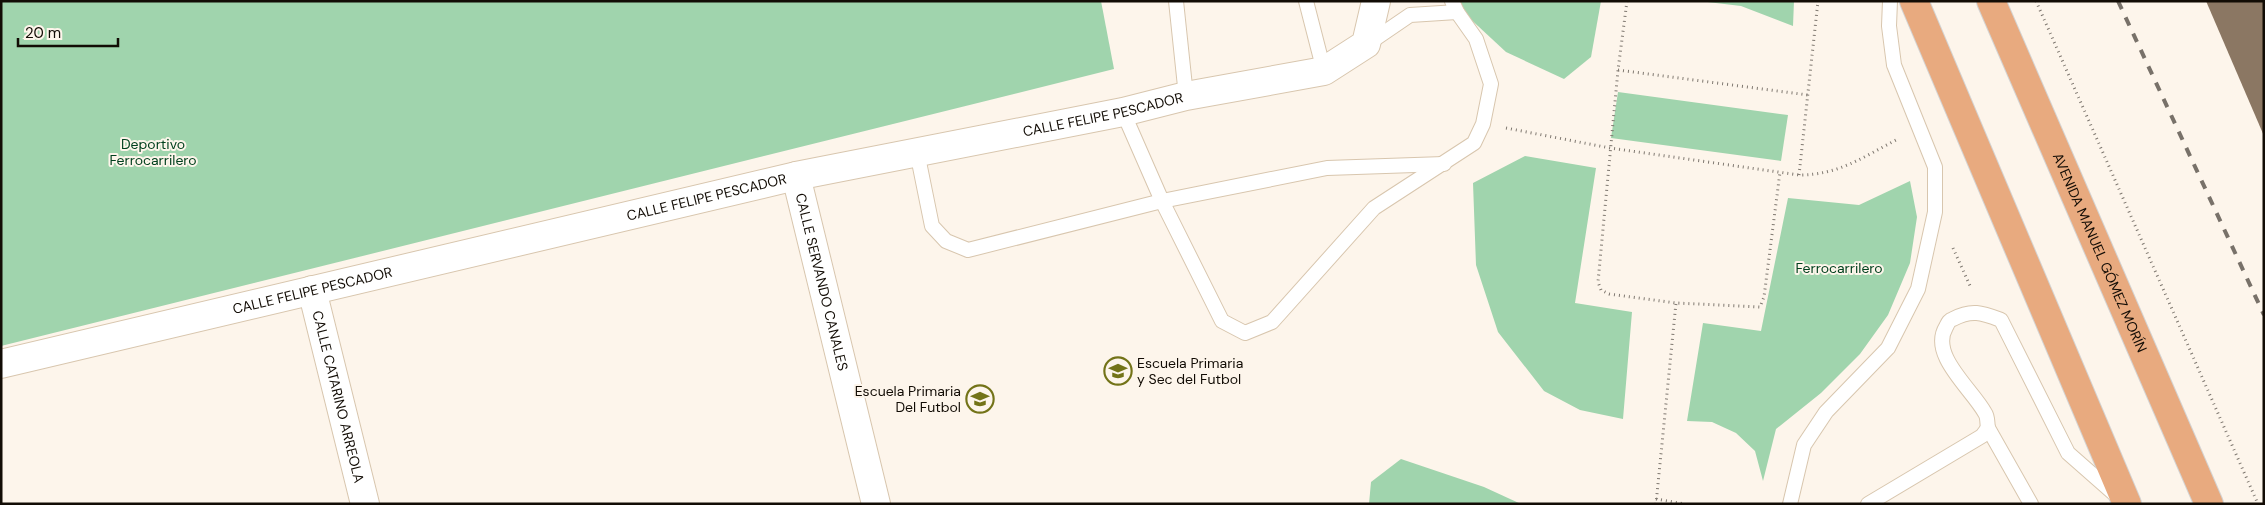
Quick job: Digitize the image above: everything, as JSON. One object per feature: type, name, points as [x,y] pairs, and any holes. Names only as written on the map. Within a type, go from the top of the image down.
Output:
[{"type":"main road","points":[[1914,1],[2127,504]]},
{"type":"main road","name":"AVENIDA MANUEL GÓMEZ MORÍN","points":[[1991,1],[2209,504]]},
{"type":"street","points":[[1366,44],[1376,1]]},
{"type":"street","name":"CALLE FELIPE PESCADOR","points":[[1,364],[796,176],[1122,112],[1186,96],[1324,71],[1366,44]]},
{"type":"street","name":"CALLE SERVANDO CANALES","points":[[796,176],[876,504]]},
{"type":"street","name":"CALLE CATARINO ARREOLA","points":[[312,290],[365,504]]},
{"type":"lane","points":[[1176,1],[1186,96]]},
{"type":"lane","points":[[1306,1],[1324,71]]},
{"type":"lane","points":[[1790,504],[1804,445],[1826,412],[1888,348],[1918,289],[1935,212],[1935,167],[1918,129],[1894,65],[1889,26],[1890,1]]},
{"type":"lane","points":[[1122,112],[1162,201],[1222,321],[1245,333],[1272,322],[1374,208],[1474,143],[1484,124],[1491,84],[1476,39],[1454,7],[1410,15],[1366,44]]},
{"type":"lane","points":[[917,152],[932,226],[946,241],[968,250],[1162,201],[1327,168],[1444,164]]},
{"type":"lane","points":[[2031,504],[1988,428],[1986,414],[1960,380],[1941,349],[1942,334],[1950,320],[1968,312],[1984,313],[2001,320],[2068,453],[2127,504]]},
{"type":"lane","points":[[1868,504],[1982,436],[1988,428]]},
{"type":"path","points":[[1627,1],[1610,148],[1598,282],[1601,290],[1609,294],[1676,303],[1760,307],[1764,297],[1780,172]]},
{"type":"path","points":[[1799,175],[1818,1]]},
{"type":"path","points":[[2036,1],[2258,504]]},
{"type":"path","points":[[1618,70],[1808,95]]},
{"type":"path","points":[[1484,124],[1610,148],[1799,175],[1818,175],[1835,171],[1918,129]]},
{"type":"path","points":[[1935,212],[1984,313]]},
{"type":"path","points":[[1656,504],[1676,303]]},
{"type":"path","points":[[1656,499],[1685,504]]},
{"type":"green space","name":"Deportivo Ferrocarrilero","points":[[1,1],[1101,1],[1114,69],[1,346]]},
{"type":"green space","points":[[1451,1],[1601,1],[1591,57],[1564,79],[1506,52]]},
{"type":"green space","points":[[1699,1],[1794,1],[1793,26],[1741,6]]},
{"type":"green space","points":[[1618,92],[1788,115],[1781,161],[1611,138]]},
{"type":"green space","points":[[1525,156],[1596,168],[1575,303],[1632,312],[1623,419],[1580,410],[1544,391],[1498,332],[1476,265],[1473,183]]},
{"type":"green space","name":"Ferrocarrilero","points":[[1910,181],[1917,217],[1910,263],[1888,315],[1860,354],[1821,393],[1776,429],[1763,481],[1755,451],[1736,433],[1712,422],[1687,421],[1703,323],[1761,331],[1788,198],[1859,205]]},
{"type":"green space","points":[[1401,459],[1484,487],[1521,504],[1369,504],[1371,482]]},
{"type":"building","points":[[2206,1],[2264,1],[2264,136]]},
{"type":"railway","points":[[2118,1],[2264,315]]},
{"type":"place","name":"Escuela Primaria y Sec del Futbol","points":[[1118,371]]},
{"type":"place","name":"Escuela Primaria Del Futbol","points":[[980,399]]}]
